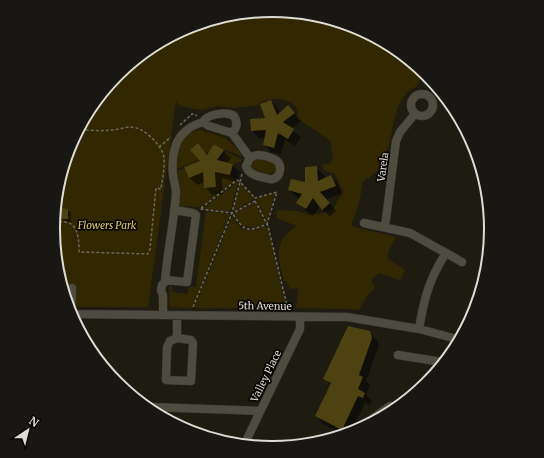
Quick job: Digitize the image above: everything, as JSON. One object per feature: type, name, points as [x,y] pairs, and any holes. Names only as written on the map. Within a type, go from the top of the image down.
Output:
[{"type":"street","points":[[164,315],[163,295],[167,292],[165,281],[176,188],[173,170],[177,142],[183,133],[192,126],[203,122],[210,116],[230,113],[234,116],[237,124],[232,133]]},
{"type":"street","name":"Varela","points":[[385,227],[396,141],[400,132],[414,115]]},
{"type":"street","points":[[203,122],[209,126],[232,133],[250,158]]},
{"type":"street","points":[[165,281],[187,282],[196,216],[195,214],[174,210]]},
{"type":"street","points":[[364,223],[399,229],[416,235],[462,262]]},
{"type":"street","points":[[419,329],[424,300],[429,285],[446,254]]},
{"type":"street","points":[[72,288],[72,299]]},
{"type":"street","name":"5th Avenue","points":[[78,314],[359,318],[419,329],[454,338]]},
{"type":"street","points":[[177,315],[177,338]]},
{"type":"street","name":"Valley Place","points":[[247,439],[300,329],[300,317]]},
{"type":"street","points":[[177,338],[191,340],[193,343],[191,381],[166,380],[167,346],[170,341],[177,338]]},
{"type":"street","points":[[398,355],[437,361]]},
{"type":"street","points":[[157,407],[260,411]]},
{"type":"path","points":[[60,222],[68,223],[77,229],[79,238],[79,252],[148,254],[150,249],[156,188],[161,189],[164,167],[164,158],[161,151],[148,134],[135,127],[112,130],[85,129]]},
{"type":"path","points":[[192,309],[232,213],[243,171]]},
{"type":"path","points":[[255,201],[232,213],[200,209],[237,180],[255,198],[255,201],[267,224],[288,310]]},
{"type":"path","points":[[255,198],[276,192],[267,224]]},
{"type":"path","points":[[232,213],[241,226],[247,228],[255,229],[267,224]]},
{"type":"green space","name":"Flowers Park","points":[[258,17],[286,17],[327,24],[353,33],[378,45],[401,61],[420,77],[417,86],[404,96],[400,103],[382,165],[376,172],[363,181],[359,203],[351,226],[396,237],[388,252],[388,259],[405,270],[400,280],[379,273],[371,280],[375,288],[368,294],[359,310],[296,308],[298,288],[291,289],[287,282],[284,281],[279,252],[285,236],[297,226],[277,218],[276,214],[278,210],[299,211],[308,215],[331,212],[343,192],[335,174],[324,170],[323,167],[324,164],[330,164],[333,159],[331,141],[298,119],[297,109],[290,102],[284,100],[272,99],[261,102],[258,105],[234,108],[217,106],[202,110],[179,106],[176,101],[148,307],[75,307],[67,284],[60,243],[60,215],[64,188],[76,148],[88,123],[96,111],[113,89],[132,70],[166,45],[204,28],[231,21]]},
{"type":"green space","points":[[197,130],[204,130],[204,132],[221,137],[231,143],[242,156],[224,150],[214,144],[210,152],[205,153],[198,143],[190,150],[198,160],[177,169],[177,156],[182,141]]},
{"type":"green space","points":[[226,152],[241,159],[242,161],[233,164],[225,162],[222,157]]},
{"type":"green space","points":[[257,158],[272,162],[276,165],[275,171],[270,174],[252,169],[250,164]]},
{"type":"green space","points":[[185,168],[189,178],[200,172],[205,176],[204,188],[216,187],[214,175],[218,171],[230,175],[236,180],[201,207],[183,206],[182,208],[179,203],[180,185],[177,171]]},
{"type":"green space","points":[[237,182],[238,183],[230,212],[203,209]]},
{"type":"green space","points":[[240,184],[253,200],[243,205],[241,208],[237,208],[237,210],[233,212]]},
{"type":"green space","points":[[275,193],[267,222],[257,203],[257,199]]},
{"type":"green space","points":[[254,202],[261,215],[260,216],[266,223],[255,228],[243,226],[234,214],[244,208],[245,209]]},
{"type":"green space","points":[[206,211],[230,214],[192,308],[171,307],[169,305],[170,286],[172,286],[172,292],[187,294],[189,287],[196,287]]},
{"type":"green space","points":[[232,217],[243,229],[254,230],[265,226],[268,228],[286,308],[194,308]]},
{"type":"building","points":[[271,100],[277,115],[288,105],[295,113],[283,122],[294,129],[288,139],[278,133],[274,148],[263,145],[266,130],[251,131],[250,119],[265,118],[260,104]]},
{"type":"building","points":[[198,143],[207,155],[214,144],[224,150],[217,160],[233,164],[230,175],[215,172],[216,187],[204,188],[203,172],[189,178],[184,167],[200,161],[190,150]]},
{"type":"building","points":[[317,166],[318,181],[331,175],[336,186],[320,192],[330,203],[322,210],[313,198],[306,209],[296,203],[302,194],[288,190],[291,179],[305,182],[305,167]]},
{"type":"building","points":[[61,208],[68,209],[68,219],[61,219]]},
{"type":"building","points":[[348,326],[370,331],[372,338],[359,375],[363,377],[358,389],[365,393],[363,398],[358,396],[341,430],[315,416],[331,383],[323,379]]}]
